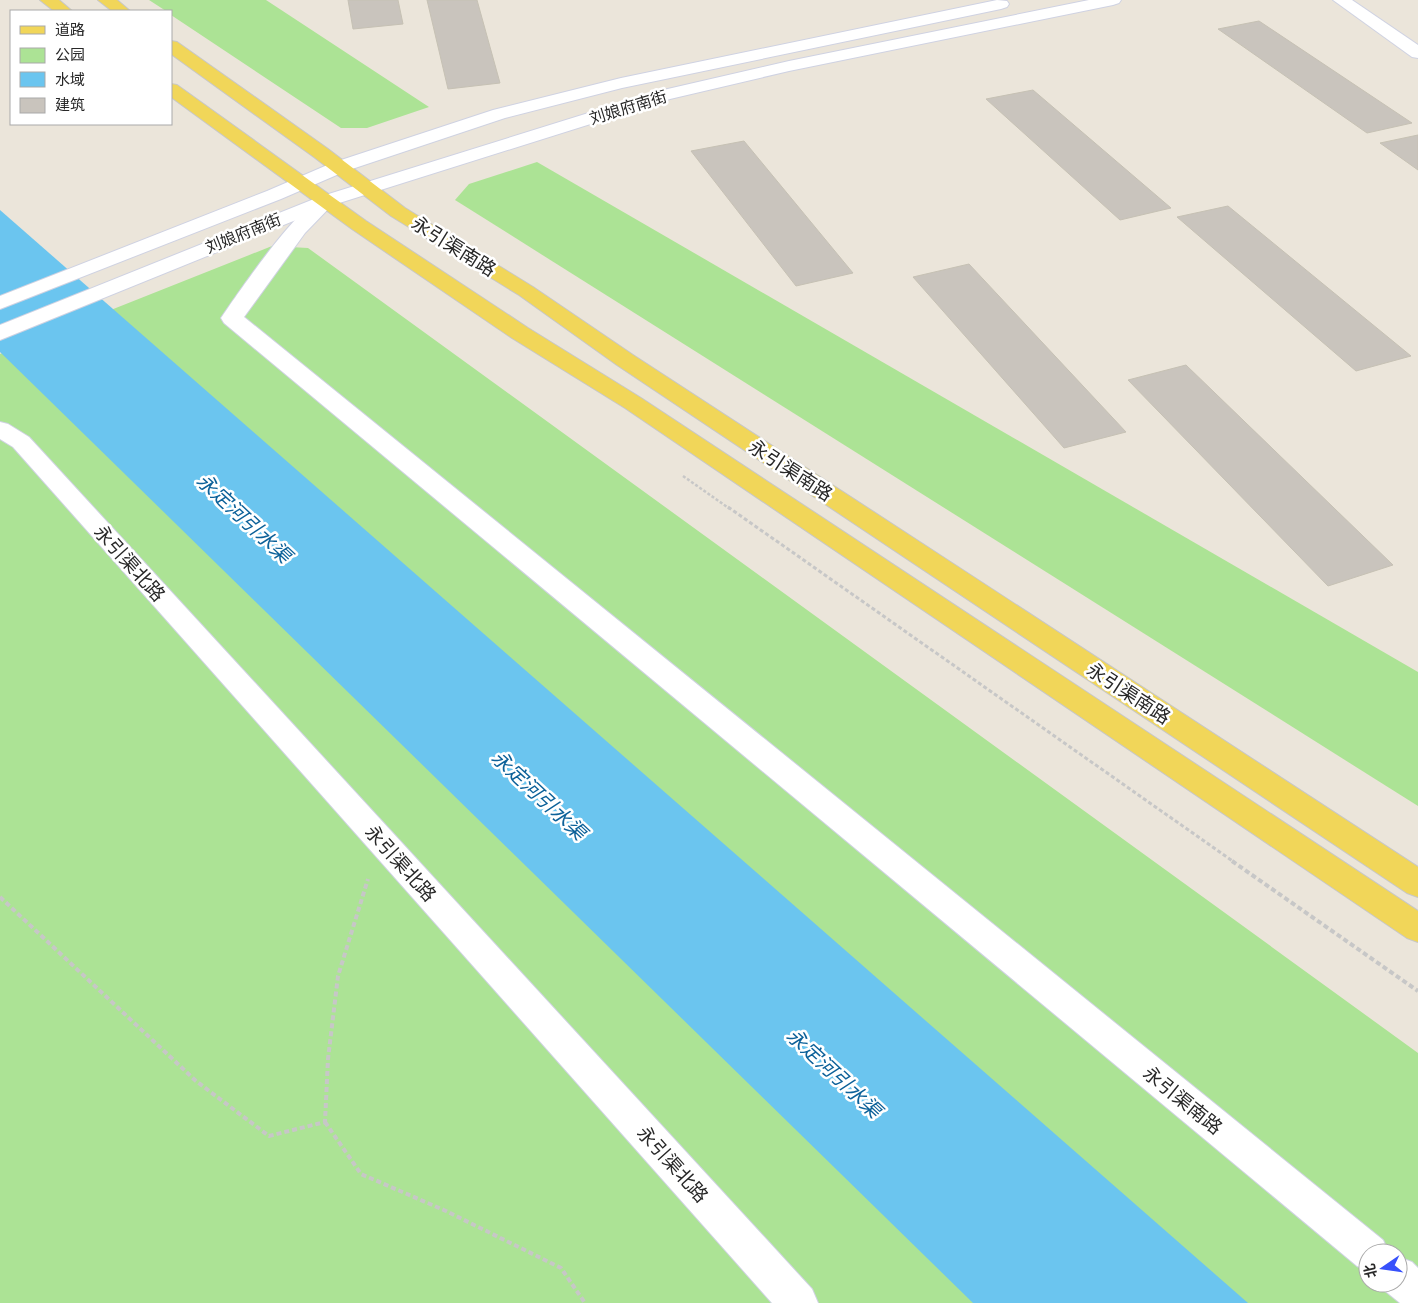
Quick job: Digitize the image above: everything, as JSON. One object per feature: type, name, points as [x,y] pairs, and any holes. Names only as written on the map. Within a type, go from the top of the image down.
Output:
[{"type":"main road","points":[[48,0],[63,10]]},
{"type":"main road","points":[[106,0],[121,10]]},
{"type":"main road","name":"刘娘府南街","points":[[0,303],[339,167],[499,114],[621,83],[1020,0]]},
{"type":"main road","name":"刘娘府南街","points":[[0,333],[326,201],[664,95],[789,66],[1113,0]]},
{"type":"main road","points":[[1341,0],[1418,53]]},
{"type":"main road","name":"永引渠南路","points":[[172,47],[321,153],[408,219],[526,291],[633,366],[1418,884]]},
{"type":"main road","name":"永引渠南路","points":[[172,90],[326,201],[520,333],[633,403],[1418,928]]},
{"type":"main road","name":"永引渠南路","points":[[326,201],[298,229],[232,318],[1358,1243]]},
{"type":"main road","name":"永引渠北路","points":[[0,429],[21,442],[798,1303]]},
{"type":"main road","points":[[1408,1284],[1418,1293]]},
{"type":"path","points":[[681,474],[1418,991]]},
{"type":"path","points":[[384,844],[364,888],[338,976],[328,1059],[326,1122],[361,1174],[446,1211],[560,1268],[585,1303]]},
{"type":"path","points":[[0,897],[196,1081],[269,1136],[326,1122]]},
{"type":"green space","points":[[149,0],[266,0],[429,107],[367,128],[341,128],[172,16],[172,10],[164,10]]},
{"type":"green space","points":[[537,162],[1418,672],[1418,806],[455,200],[469,184]]},
{"type":"green space","points":[[272,246],[308,248],[1418,1053],[1418,1303],[0,1303],[0,354]]},
{"type":"water","name":"永定河引水渠","points":[[0,210],[1248,1303],[973,1303],[0,352]]},
{"type":"building","points":[[348,0],[398,0],[403,24],[353,29]]},
{"type":"building","points":[[427,0],[477,0],[500,83],[448,89]]},
{"type":"building","points":[[1259,21],[1412,123],[1367,133],[1218,29]]},
{"type":"building","points":[[1033,90],[1171,208],[1120,220],[986,99]]},
{"type":"building","points":[[1418,135],[1418,170],[1380,143]]},
{"type":"building","points":[[744,141],[853,273],[796,286],[691,151]]},
{"type":"building","points":[[1228,206],[1411,356],[1356,371],[1177,217]]},
{"type":"building","points":[[969,264],[1126,432],[1064,448],[913,277]]},
{"type":"building","points":[[1186,365],[1393,565],[1328,586],[1128,380]]}]
